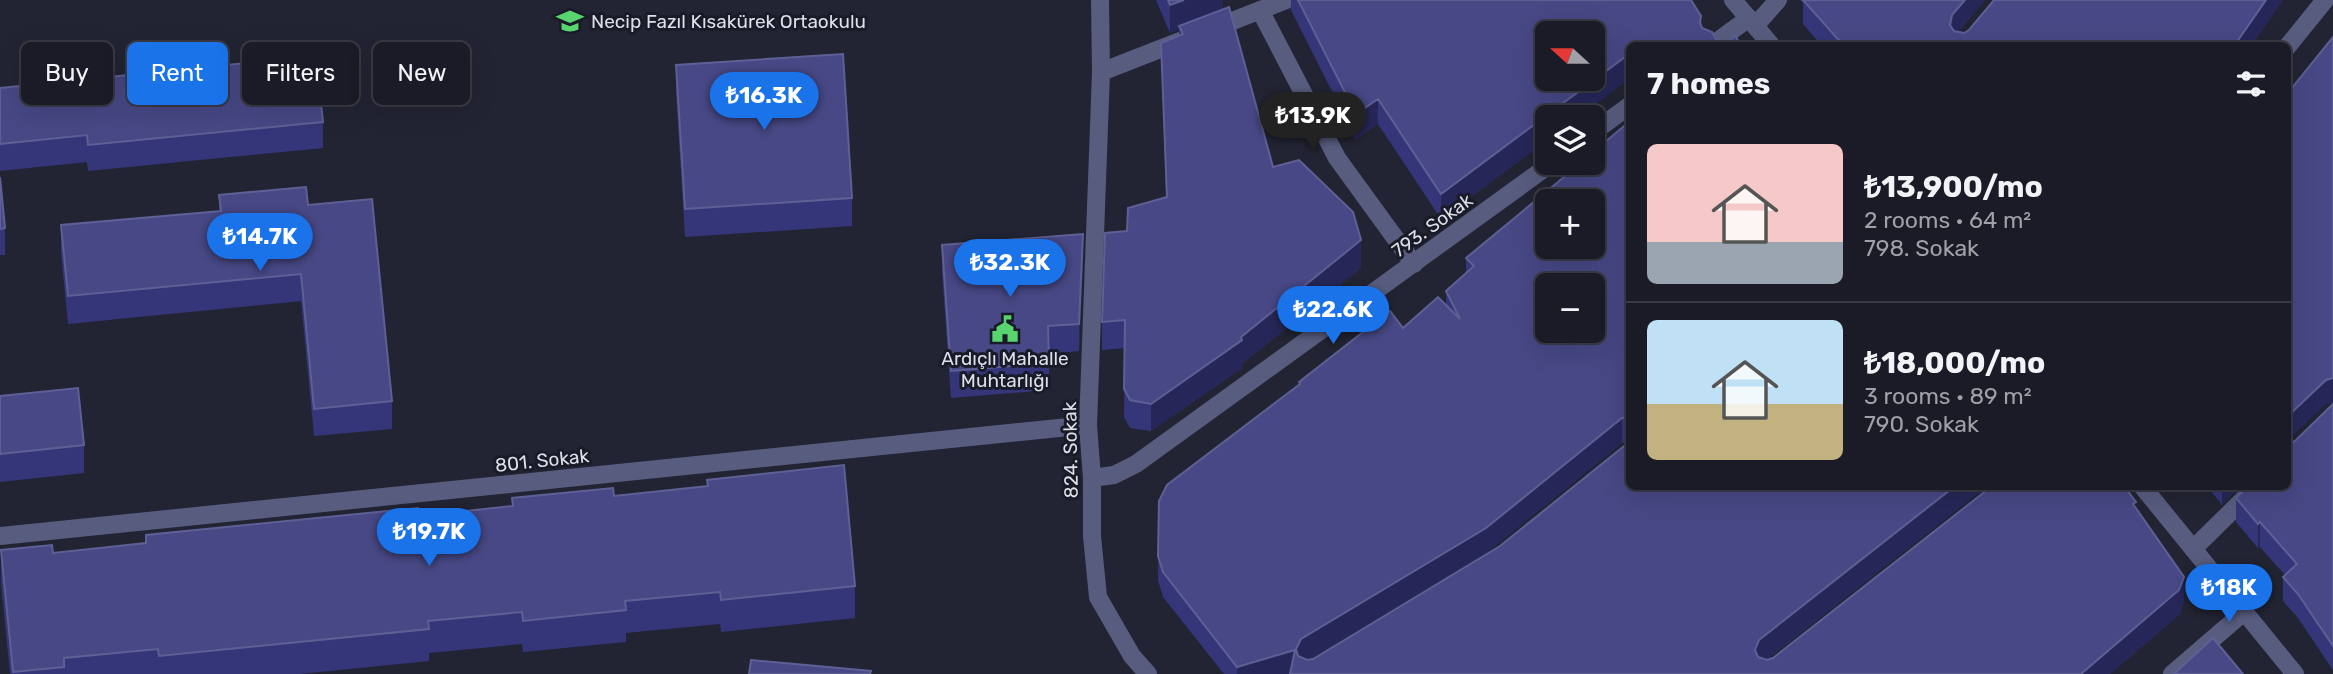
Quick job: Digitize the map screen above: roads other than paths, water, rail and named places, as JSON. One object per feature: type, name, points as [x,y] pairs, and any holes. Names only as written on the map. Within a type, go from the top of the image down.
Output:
[{"type":"street","name":"824. Sokak","points":[[1100,0],[1101,72],[1088,425],[1092,536],[1098,597],[1132,656],[1148,674]]},
{"type":"street","points":[[1101,72],[1286,0]]},
{"type":"street","points":[[1733,0],[1769,42]]},
{"type":"street","points":[[1718,42],[1752,22],[1778,0]]},
{"type":"street","points":[[2291,42],[2325,0]]},
{"type":"street","points":[[1260,10],[1337,158],[1415,264]]},
{"type":"street","points":[[1605,124],[1626,108]]},
{"type":"street","name":"793. Sokak","points":[[1092,478],[1114,475],[1136,464],[1536,175]]},
{"type":"street","name":"801. Sokak","points":[[0,536],[1088,425]]},
{"type":"street","points":[[2144,490],[2295,674]]},
{"type":"street","points":[[2193,549],[2254,490]]},
{"type":"street","points":[[2172,674],[2244,612]]},
{"type":"place","name":"Necip Fazıl Kısakürek Ortaokulu","points":[[570,21]]},
{"type":"place","name":"Ardıçlı Mahalle Muhtarlığı","points":[[1005,329]]}]
